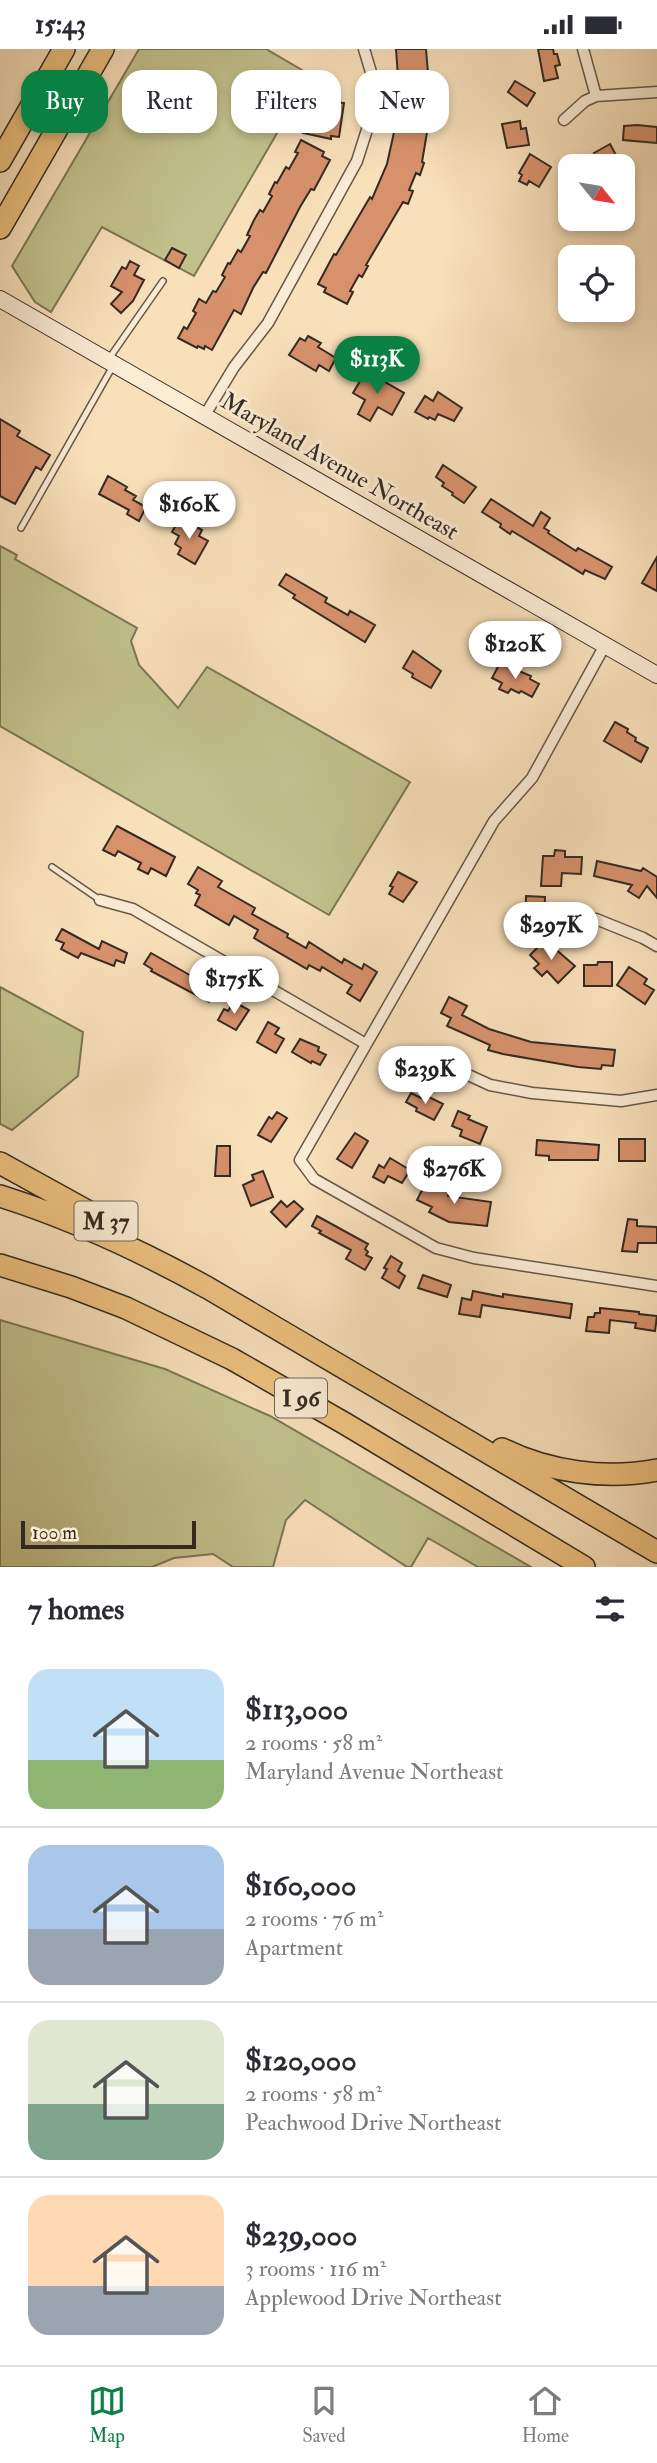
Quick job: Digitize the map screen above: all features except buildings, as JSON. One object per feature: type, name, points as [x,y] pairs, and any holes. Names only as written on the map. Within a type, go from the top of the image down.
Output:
[{"type":"highway","points":[[0,161],[64,49]]},
{"type":"highway","points":[[0,228],[103,49]]},
{"type":"highway","name":"M 37","points":[[0,1163],[124,1231],[208,1288]]},
{"type":"highway","name":"I 96","points":[[0,1196],[104,1234],[208,1288],[657,1552]]},
{"type":"highway","name":"I 96","points":[[0,1265],[126,1308],[215,1350],[281,1386],[584,1567]]},
{"type":"highway","points":[[377,1388],[531,1461],[592,1473],[657,1470]]},
{"type":"street","points":[[205,415],[234,367],[268,323],[357,161],[371,117],[374,82],[364,49]]},
{"type":"street","points":[[583,49],[596,96]]},
{"type":"street","points":[[564,120],[585,101],[596,96],[657,92]]},
{"type":"street","name":"Maryland Avenue Northeast","points":[[6,303],[657,675]]},
{"type":"street","points":[[605,645],[532,778],[494,821],[300,1160],[314,1179],[436,1248],[474,1258],[657,1286]]},
{"type":"street","points":[[100,900],[133,909],[366,1044]]},
{"type":"street","points":[[596,919],[643,937],[657,946]]},
{"type":"street","points":[[429,1057],[490,1086],[621,1101],[657,1095]]},
{"type":"lane","points":[[21,528],[112,362],[163,281]]},
{"type":"lane","points":[[52,867],[100,900]]},
{"type":"shaded area","points":[[139,49],[266,49],[302,70],[231,70],[231,133],[277,133],[194,276],[102,227],[51,312],[35,302],[12,266],[90,133],[108,133],[108,102],[122,78],[122,133],[217,133],[217,70],[127,70]]},
{"type":"shaded area","points":[[0,546],[17,555],[15,559],[137,628],[131,641],[139,665],[178,708],[207,667],[410,782],[329,915],[0,726]]},
{"type":"shaded area","points":[[0,987],[83,1032],[78,1076],[12,1130],[0,1124]]},
{"type":"shaded area","points":[[0,1320],[165,1369],[270,1416],[531,1567],[478,1567],[428,1538],[411,1567],[407,1567],[305,1500],[286,1520],[273,1567],[233,1567],[213,1554],[174,1558],[152,1567],[0,1567]]}]
